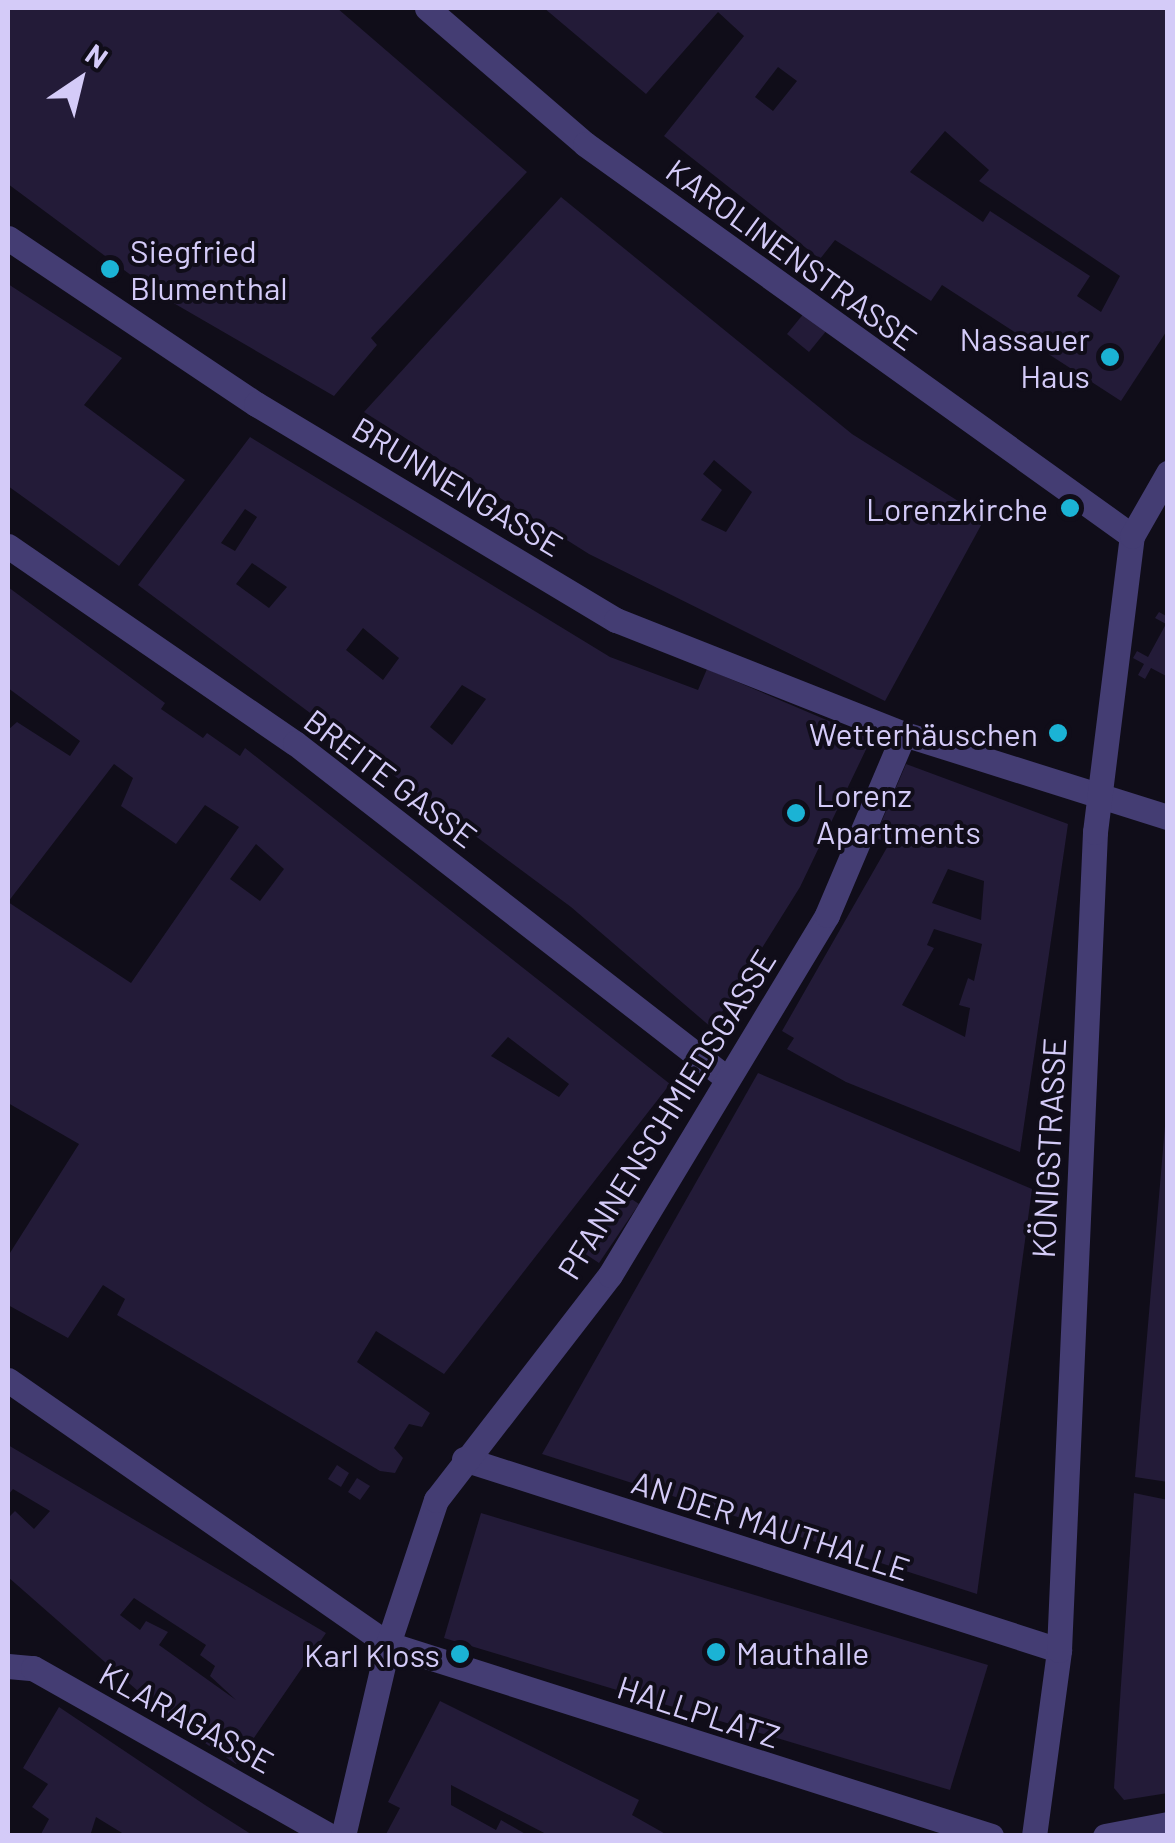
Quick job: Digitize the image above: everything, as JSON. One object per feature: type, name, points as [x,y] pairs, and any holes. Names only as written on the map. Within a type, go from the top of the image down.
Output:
[{"type":"street","name":"KAROLINENSTRASSE","points":[[427,8],[585,144],[1132,536]]},
{"type":"street","name":"BRUNNENGASSE","points":[[8,238],[256,404],[616,620],[904,734],[1168,817]]},
{"type":"street","name":"KÖNIGSTRASSE","points":[[1034,1836],[1059,1650],[1100,796],[1132,536],[1168,473]]},
{"type":"street","name":"BREITE GASSE","points":[[8,546],[295,743],[725,1077]]},
{"type":"street","name":"PFANNENSCHMIEDSGASSE","points":[[388,1644],[436,1500],[610,1275],[725,1077],[827,915],[904,734]]},
{"type":"street","name":"HALLPLATZ","points":[[8,1380],[388,1644],[991,1836]]},
{"type":"street","name":"AN DER MAUTHALLE","points":[[464,1459],[1059,1650]]},
{"type":"street","points":[[343,1836],[388,1644]]},
{"type":"street","name":"KLARAGASSE","points":[[8,1666],[33,1668],[330,1836]]},
{"type":"street","points":[[1105,1836],[1168,1824]]},
{"type":"building","points":[[8,8],[337,8],[527,172],[371,338],[377,345],[334,396],[151,290],[8,184]]},
{"type":"building","points":[[544,8],[1168,8],[1168,329],[1121,401],[942,285],[931,301],[835,240],[820,259],[664,136],[744,36],[718,12],[646,94]],"holes":[[[778,67],[797,81],[773,111],[755,97]],[[945,131],[989,170],[979,181],[1120,276],[1101,312],[1077,296],[1090,276],[990,211],[983,222],[910,172]]]},
{"type":"building","points":[[561,197],[852,434],[985,518],[885,701],[589,554],[364,412]],"holes":[[[714,460],[752,492],[726,532],[701,520],[722,490],[703,474]]]},
{"type":"building","points":[[8,284],[122,358],[84,405],[185,480],[119,566],[8,486]]},
{"type":"building","points":[[805,312],[827,330],[809,352],[787,334]]},
{"type":"building","points":[[250,437],[610,657],[698,690],[707,669],[871,739],[800,887],[712,1028],[571,907],[138,585]],"holes":[[[245,509],[257,517],[235,551],[221,543]],[[252,563],[287,587],[269,608],[236,584]],[[363,628],[399,658],[383,680],[346,650]],[[462,685],[486,699],[452,745],[430,727]]]},
{"type":"building","points":[[8,587],[165,703],[161,709],[203,738],[207,733],[240,756],[245,748],[670,1084],[444,1374],[376,1331],[357,1362],[430,1413],[422,1427],[409,1424],[394,1448],[403,1458],[395,1473],[380,1471],[117,1315],[125,1299],[103,1285],[68,1338],[8,1305],[8,1256],[79,1144],[8,1103],[8,902],[8,730],[17,722],[70,756],[80,741],[8,688]],"holes":[[[114,764],[133,778],[121,806],[176,844],[205,805],[239,827],[131,983],[8,902]],[[256,844],[284,869],[260,901],[230,879]],[[508,1037],[569,1084],[559,1097],[491,1056]]]},
{"type":"building","points":[[1159,612],[1168,617],[1168,677],[1151,668],[1145,679],[1138,675],[1144,664],[1133,658],[1137,651],[1148,657],[1166,624],[1155,618]]},
{"type":"building","name":"Wetterhäuschen","points":[[1058,722],[1069,733],[1058,744],[1047,733]]},
{"type":"building","points":[[906,764],[1068,824],[1020,1152],[846,1082],[787,1049],[794,1038],[782,1031],[889,844],[875,837]],"holes":[[[948,869],[984,881],[981,920],[932,903]],[[934,929],[982,944],[974,981],[968,978],[959,1005],[970,1008],[965,1037],[902,1005],[934,948],[927,945]]]},
{"type":"building","points":[[758,1073],[1032,1189],[977,1594],[542,1454]]},
{"type":"building","points":[[1168,1126],[1168,1482],[1135,1477]]},
{"type":"building","points":[[621,1192],[639,1204],[599,1263],[581,1251]]},
{"type":"building","points":[[8,1445],[326,1633],[236,1764],[171,1720],[8,1577],[8,1518],[15,1511],[34,1529],[50,1511],[13,1489],[8,1495]],"holes":[[[134,1598],[206,1645],[200,1655],[215,1666],[210,1676],[236,1700],[159,1645],[168,1632],[146,1621],[140,1630],[120,1615]]]},
{"type":"building","points":[[337,1465],[349,1473],[341,1487],[328,1479]]},
{"type":"building","points":[[357,1478],[370,1486],[360,1500],[348,1492]]},
{"type":"building","points":[[1134,1493],[1168,1500],[1168,1793],[1124,1800],[1114,1788]]},
{"type":"building","name":"Mauthalle","points":[[481,1513],[988,1665],[950,1790],[444,1638]]},
{"type":"building","points":[[440,1701],[639,1800],[632,1815],[669,1836],[550,1836],[451,1785],[451,1805],[496,1830],[501,1820],[529,1836],[385,1836],[400,1808],[388,1802]]},
{"type":"building","points":[[59,1707],[254,1836],[127,1836],[96,1817],[90,1836],[40,1836],[49,1819],[32,1807],[48,1784],[23,1768]]},
{"type":"place","name":"Siegfried Blumenthal","points":[[110,269]]},
{"type":"place","name":"Nassauer Haus","points":[[1110,357]]},
{"type":"place","name":"Lorenzkirche","points":[[1070,508]]},
{"type":"place","name":"Wetterhäuschen","points":[[1058,733]]},
{"type":"place","name":"Lorenz Apartments","points":[[796,813]]},
{"type":"place","name":"Mauthalle","points":[[716,1652]]},
{"type":"place","name":"Karl Kloss","points":[[460,1654]]}]
